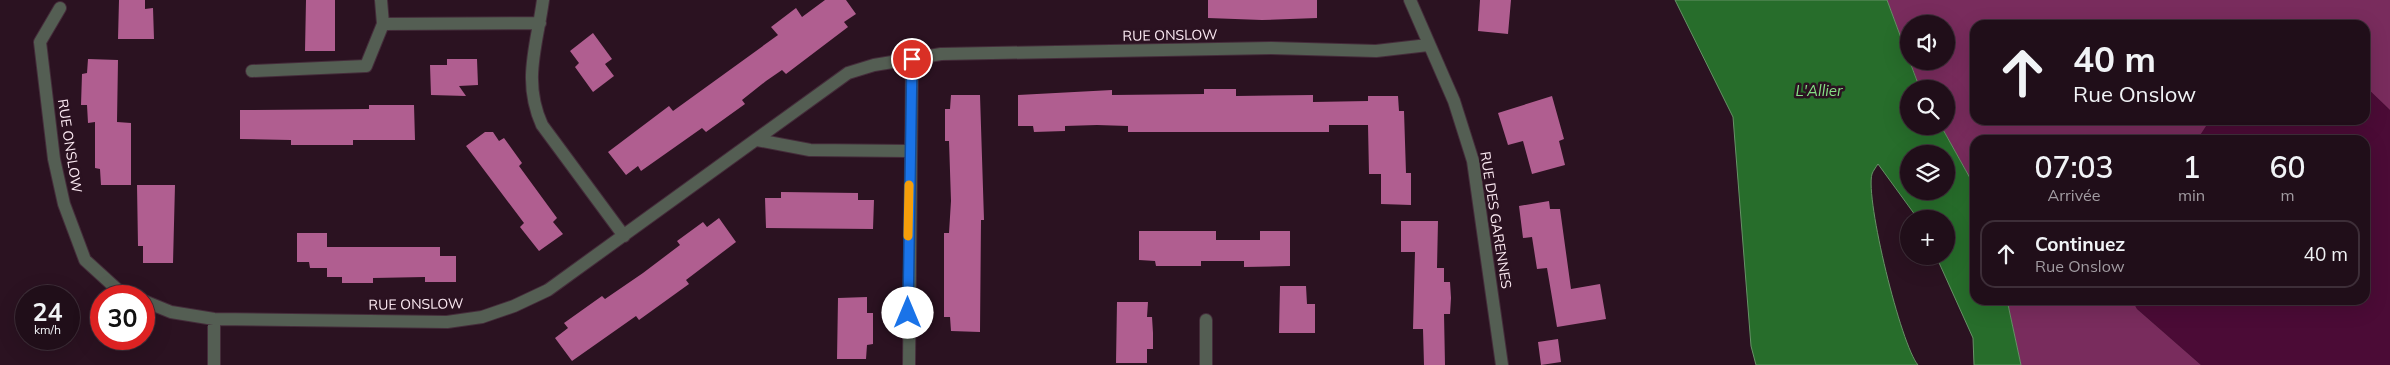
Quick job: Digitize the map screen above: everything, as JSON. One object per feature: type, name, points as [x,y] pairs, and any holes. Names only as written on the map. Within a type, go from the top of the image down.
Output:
[{"type":"street","points":[[252,72],[366,66],[383,24],[381,0]]},
{"type":"street","points":[[543,0],[532,56],[531,93],[535,110],[542,125],[624,236]]},
{"type":"street","name":"RUE DES GARENNES","points":[[1410,0],[1454,101],[1473,161],[1502,365]]},
{"type":"street","name":"RUE ONSLOW","points":[[60,8],[40,42],[54,159],[64,204],[84,260],[112,285]]},
{"type":"street","points":[[383,24],[540,23]]},
{"type":"street","name":"RUE ONSLOW","points":[[155,306],[170,312],[214,319],[447,322],[482,317],[514,306],[548,290],[848,74],[874,65],[941,54],[1271,48],[1376,51],[1428,45]]},
{"type":"street","points":[[909,365],[909,151],[912,59]]},
{"type":"street","points":[[757,140],[810,150],[909,151]]},
{"type":"street","points":[[214,319],[214,365]]},
{"type":"street","points":[[1206,320],[1206,365]]},
{"type":"shaded area","points":[[1887,0],[2390,0],[2390,110],[2370,91],[2370,20],[1970,20],[1970,125],[2207,125],[2200,135],[1970,135],[1970,178],[1955,151],[1955,145],[1952,145],[1946,135],[1955,135],[1955,80],[1917,80],[1913,70],[1955,70],[1955,15],[1900,15],[1900,35]]},
{"type":"shaded area","points":[[2370,91],[2390,110],[2390,365],[2201,365],[2137,309],[2135,305],[2370,305],[2370,135],[2200,135],[2207,125],[2370,125]]},
{"type":"shaded area","points":[[2008,305],[2135,305],[2201,365],[2021,365]]},
{"type":"water","name":"L'Allier","points":[[1675,0],[1887,0],[1900,35],[1900,70],[1913,70],[1917,80],[1900,80],[1900,135],[1946,135],[1952,145],[1900,145],[1900,194],[1878,164],[1872,174],[1871,189],[1874,212],[1886,271],[1903,330],[1918,365],[1756,365],[1751,346],[1733,117]]},
{"type":"water","name":"L'Allier","points":[[1955,151],[1970,178],[1970,305],[2008,305],[2021,365],[1974,365],[1973,338],[1940,265],[1955,265],[1955,210],[1911,210],[1904,200],[1955,200]]},
{"type":"building","points":[[119,0],[145,0],[145,9],[153,8],[154,39],[118,39]]},
{"type":"building","points":[[306,0],[335,0],[335,51],[305,51]]},
{"type":"building","points":[[825,0],[846,0],[856,14],[844,22],[848,27],[786,74],[782,70],[766,81],[742,100],[745,104],[706,132],[702,128],[641,171],[638,166],[626,175],[608,152],[669,106],[673,111],[778,35],[771,27],[796,8],[802,17]]},
{"type":"building","points":[[1208,0],[1317,0],[1317,18],[1262,20],[1208,18]]},
{"type":"building","points":[[1480,0],[1511,0],[1508,34],[1478,31]]},
{"type":"building","points":[[593,33],[612,59],[605,64],[614,76],[593,92],[575,67],[579,63],[570,51]]},
{"type":"building","points":[[88,59],[118,60],[117,122],[131,123],[131,185],[101,185],[100,169],[95,168],[95,122],[88,123],[87,105],[81,105],[82,74],[87,73]]},
{"type":"building","points":[[447,59],[477,59],[478,85],[459,86],[466,96],[431,95],[430,65],[447,65]]},
{"type":"building","points":[[1204,89],[1236,89],[1236,96],[1313,95],[1313,102],[1368,101],[1368,96],[1398,96],[1399,111],[1404,111],[1406,173],[1411,173],[1411,205],[1381,204],[1381,174],[1369,174],[1368,125],[1329,125],[1329,132],[1128,132],[1128,126],[1097,125],[1065,126],[1065,131],[1034,132],[1033,126],[1018,126],[1018,95],[1112,90],[1112,95],[1204,94]]},
{"type":"building","points":[[951,95],[980,95],[984,220],[981,220],[980,332],[951,331],[950,317],[944,317],[944,233],[949,233],[951,201],[949,141],[945,141],[945,109],[950,109]]},
{"type":"building","points":[[1552,96],[1564,139],[1559,141],[1565,165],[1532,174],[1523,141],[1508,145],[1498,113]]},
{"type":"building","points":[[369,105],[414,105],[415,140],[353,140],[353,145],[291,145],[291,140],[240,139],[240,110],[369,109]]},
{"type":"building","points":[[485,132],[493,132],[499,141],[504,138],[522,163],[519,166],[557,218],[553,222],[563,234],[539,251],[520,227],[524,223],[466,146]]},
{"type":"building","points":[[137,185],[175,185],[173,263],[143,263],[143,246],[138,246]]},
{"type":"building","points":[[781,192],[858,193],[858,200],[874,200],[873,229],[766,228],[765,198],[781,198]]},
{"type":"building","points":[[1549,201],[1550,209],[1560,209],[1571,289],[1600,284],[1606,319],[1557,327],[1547,268],[1537,269],[1532,237],[1523,238],[1519,206]]},
{"type":"building","points":[[719,218],[736,242],[686,280],[689,284],[639,320],[636,316],[572,361],[555,338],[568,328],[564,323],[602,296],[605,299],[643,273],[680,245],[677,241],[703,222],[707,227]]},
{"type":"building","points":[[1401,221],[1438,221],[1437,268],[1444,268],[1444,282],[1450,282],[1451,298],[1450,314],[1444,314],[1445,365],[1424,365],[1423,329],[1413,329],[1415,252],[1401,252]]},
{"type":"building","points":[[1139,231],[1216,231],[1216,240],[1260,240],[1260,231],[1290,231],[1290,266],[1244,267],[1244,261],[1201,261],[1201,266],[1156,266],[1155,261],[1139,260]]},
{"type":"building","points":[[297,233],[327,233],[327,247],[440,247],[440,256],[456,256],[456,282],[425,282],[425,277],[373,278],[373,283],[342,283],[342,277],[327,277],[327,268],[310,268],[309,262],[297,262]]},
{"type":"building","points":[[1280,286],[1306,286],[1307,304],[1315,304],[1315,333],[1279,333]]},
{"type":"building","points":[[867,297],[867,313],[873,313],[873,344],[867,345],[866,359],[837,359],[838,298]]},
{"type":"building","points":[[1117,302],[1148,302],[1147,317],[1152,317],[1153,349],[1147,349],[1147,363],[1116,363]]},
{"type":"building","points":[[1558,339],[1561,362],[1541,365],[1538,342]]},
{"type":"slow traffic","points":[[908,236],[909,185]]},
{"type":"route","points":[[908,313],[909,151],[912,59]]}]
